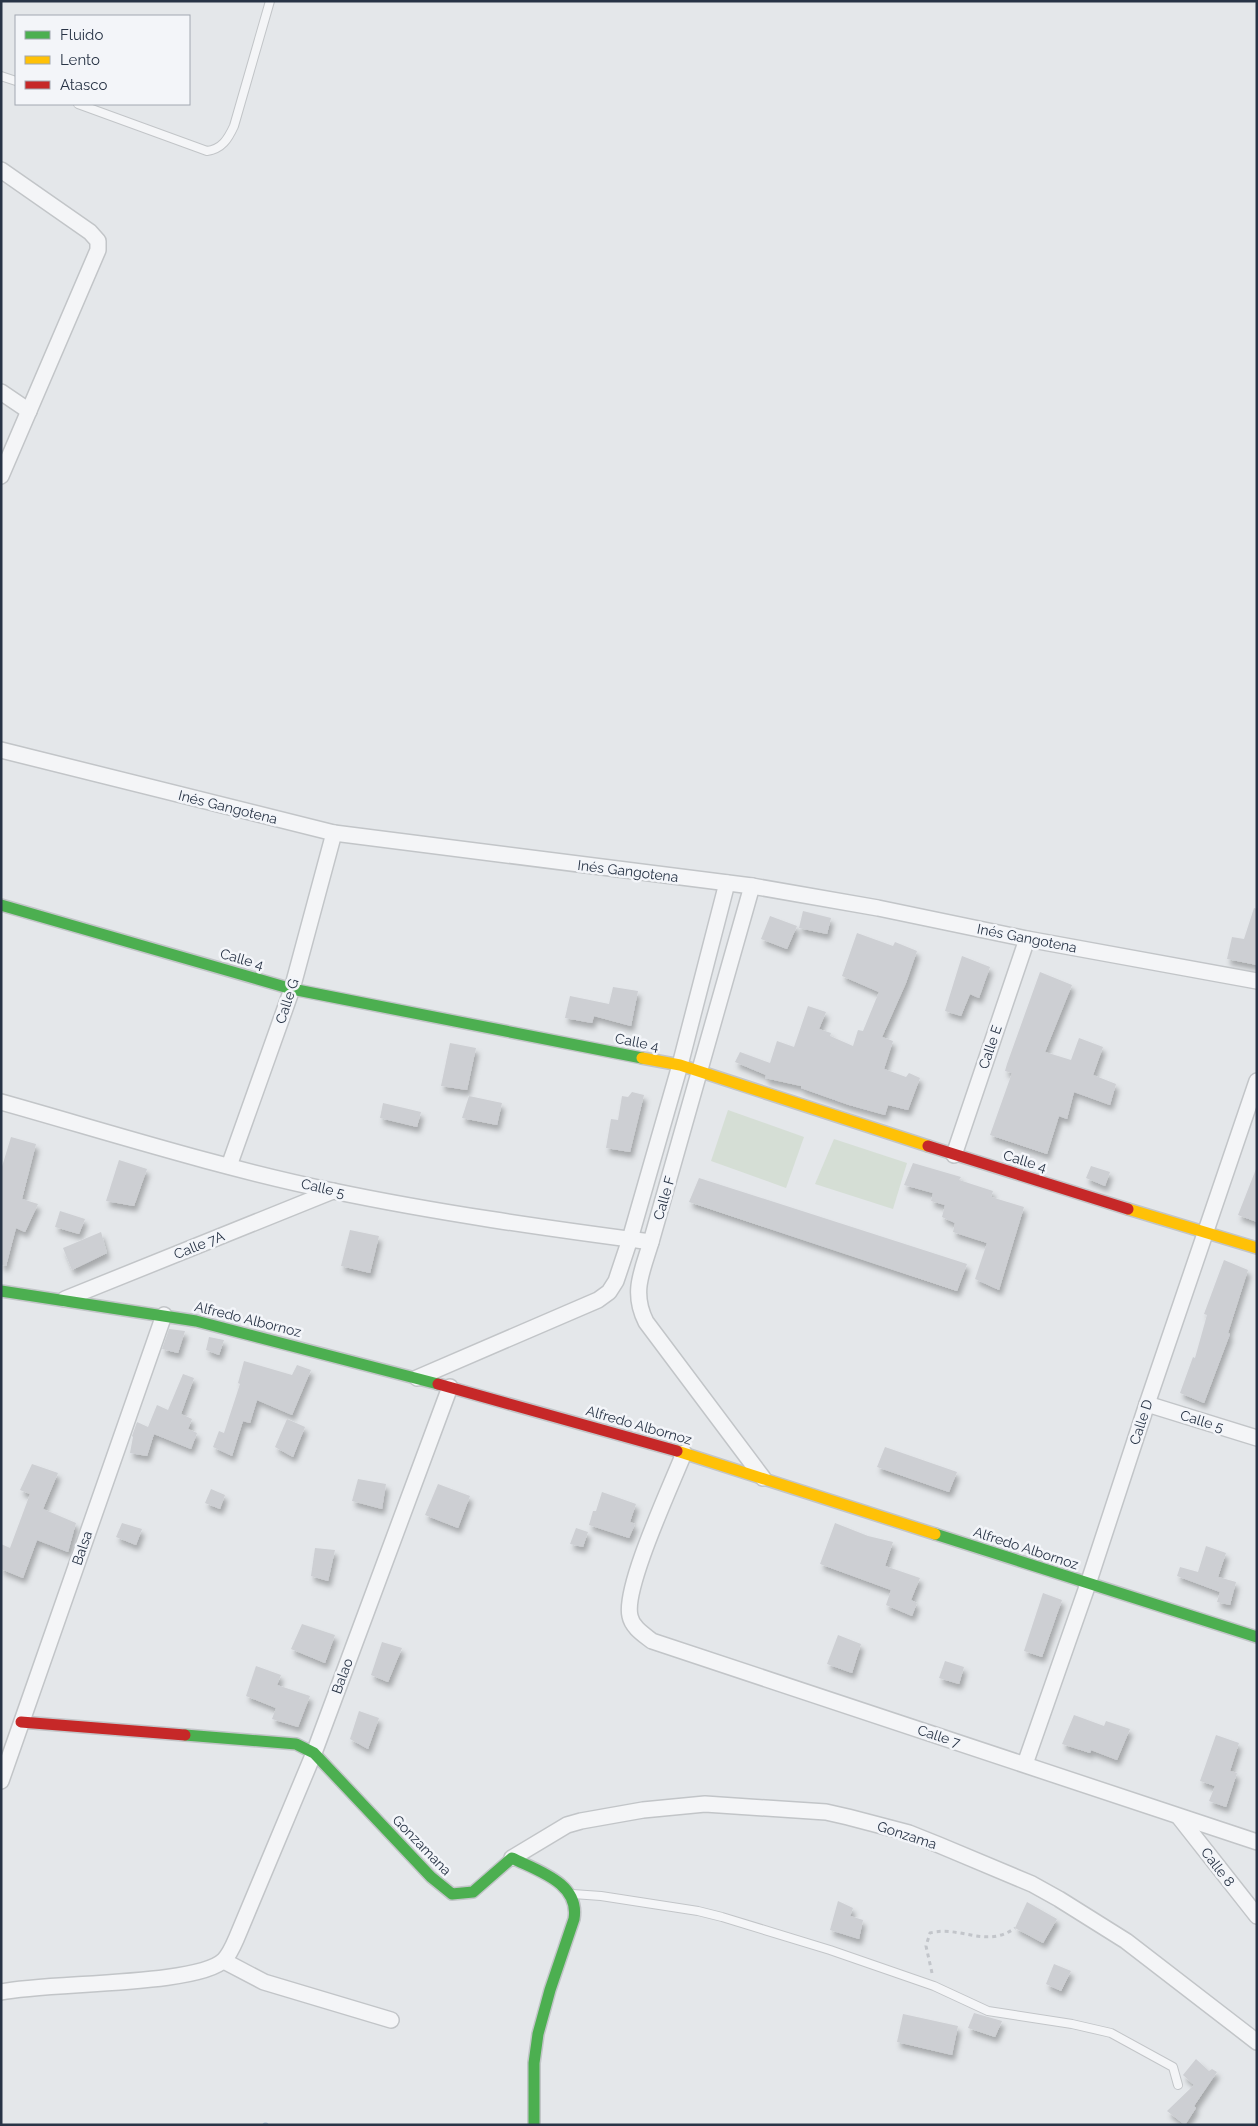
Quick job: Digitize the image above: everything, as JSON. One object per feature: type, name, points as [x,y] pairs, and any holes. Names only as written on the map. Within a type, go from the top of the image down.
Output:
[{"type":"street","points":[[1,170],[90,232],[98,241],[98,250],[1,476]]},
{"type":"street","points":[[1,392],[29,412]]},
{"type":"street","name":"Inés Gangotena","points":[[1,750],[334,833],[752,886],[878,908],[1027,939],[1257,981]]},
{"type":"street","name":"Calle G","points":[[229,1166],[292,989],[334,833]]},
{"type":"street","name":"Calle F","points":[[417,1378],[598,1300],[609,1292],[616,1281],[680,1066],[727,883]]},
{"type":"street","name":"Calle F","points":[[752,886],[701,1072],[640,1280],[638,1295],[640,1308],[646,1322],[763,1478]]},
{"type":"street","name":"Calle 4","points":[[1,905],[292,989],[680,1066],[954,1155],[1257,1248]]},
{"type":"street","name":"Calle E","points":[[954,1155],[1027,939]]},
{"type":"street","name":"Calle D","points":[[1025,1764],[1088,1584],[1257,1081]]},
{"type":"street","name":"Calle 5","points":[[1,1102],[229,1166],[333,1191],[524,1225],[651,1242]]},
{"type":"street","name":"Calle 7A","points":[[65,1299],[333,1191]]},
{"type":"street","name":"Alfredo Albornoz","points":[[1,1290],[196,1321],[450,1387],[684,1453],[1257,1637]]},
{"type":"street","name":"Balsa","points":[[1,1781],[4,1765],[21,1722],[164,1315]]},
{"type":"street","name":"Balao","points":[[224,1960],[237,1937],[314,1753],[450,1387]]},
{"type":"street","name":"Calle 5","points":[[1147,1404],[1257,1438]]},
{"type":"street","name":"Calle 7","points":[[684,1453],[632,1586],[628,1602],[630,1617],[638,1630],[652,1641],[668,1648],[1025,1764],[1257,1842]]},
{"type":"street","name":"Gonzamana","points":[[21,1722],[284,1742],[304,1746],[314,1753],[431,1877],[452,1894],[473,1892],[512,1858]]},
{"type":"street","name":"Gonzama","points":[[512,1858],[567,1825],[643,1810],[705,1804],[826,1812],[848,1817],[909,1833],[1032,1884],[1059,1898],[1126,1941],[1257,2042]]},
{"type":"street","name":"Calle 8","points":[[1179,1817],[1257,1916]]},
{"type":"street","points":[[512,1858],[563,1885],[575,1901],[573,1921],[553,1980],[536,2050],[534,2125]]},
{"type":"street","points":[[1,1992],[44,1986],[174,1977],[201,1972],[224,1960],[264,1982],[390,2020]]},
{"type":"lane","points":[[81,105],[207,151],[217,149],[228,138],[234,126],[270,1]]},
{"type":"lane","points":[[1,76],[15,81]]},
{"type":"lane","points":[[571,1894],[602,1896],[698,1911],[722,1917],[830,1950],[934,1986],[988,2011],[1072,2024],[1111,2033],[1173,2067],[1178,2085]]},
{"type":"path","points":[[934,1986],[931,1961],[926,1946],[930,1934],[943,1930],[991,1938],[1006,1935],[1015,1928]]},
{"type":"shaded area","points":[[728,1110],[804,1137],[786,1188],[711,1161]]},
{"type":"shaded area","points":[[834,1139],[907,1163],[893,1209],[815,1184]]},
{"type":"building","points":[[1254,908],[1257,909],[1257,965],[1227,959],[1232,937],[1244,939]]},
{"type":"building","points":[[803,911],[831,918],[827,934],[799,928]]},
{"type":"building","points":[[770,916],[797,926],[787,949],[761,939]]},
{"type":"building","points":[[857,933],[893,946],[895,942],[917,951],[906,983],[882,1037],[893,1041],[884,1069],[906,1077],[909,1073],[920,1078],[908,1110],[888,1105],[885,1115],[849,1105],[801,1088],[801,1086],[765,1078],[766,1075],[735,1062],[740,1052],[770,1063],[777,1041],[794,1047],[808,1006],[826,1012],[819,1029],[831,1033],[830,1036],[853,1046],[858,1030],[863,1031],[879,992],[842,976]]},
{"type":"building","points":[[962,956],[990,967],[979,998],[970,994],[961,1016],[945,1011]]},
{"type":"building","points":[[1040,972],[1072,985],[1045,1052],[1071,1060],[1079,1038],[1103,1047],[1093,1075],[1116,1084],[1110,1105],[1074,1092],[1067,1119],[1059,1116],[1047,1154],[990,1135],[1012,1073],[1005,1071],[1007,1064]]},
{"type":"building","points":[[613,987],[638,991],[631,1026],[594,1016],[592,1023],[565,1018],[570,996],[609,1004]]},
{"type":"building","points":[[450,1043],[476,1048],[467,1090],[441,1086]]},
{"type":"building","points":[[632,1092],[644,1095],[630,1152],[606,1148],[611,1119],[618,1120],[622,1096],[628,1097]]},
{"type":"building","points":[[469,1096],[502,1103],[497,1125],[462,1118]]},
{"type":"building","points":[[383,1103],[421,1112],[417,1127],[380,1118]]},
{"type":"building","points":[[11,1137],[36,1144],[22,1199],[38,1204],[25,1232],[16,1228],[6,1266],[1,1265],[1,1170]]},
{"type":"building","points":[[119,1160],[147,1169],[134,1206],[106,1201]]},
{"type":"building","points":[[913,1163],[961,1177],[959,1180],[993,1191],[991,1197],[1024,1207],[999,1290],[975,1279],[987,1243],[953,1232],[955,1223],[942,1217],[945,1205],[931,1201],[933,1193],[904,1185]]},
{"type":"building","points":[[1091,1166],[1110,1172],[1105,1186],[1086,1178]]},
{"type":"building","points":[[1257,1169],[1257,1222],[1238,1215]]},
{"type":"building","points":[[699,1178],[967,1264],[957,1291],[689,1202]]},
{"type":"building","points":[[60,1211],[85,1219],[79,1234],[55,1227]]},
{"type":"building","points":[[350,1230],[379,1236],[370,1273],[341,1266]]},
{"type":"building","points":[[101,1232],[107,1253],[72,1270],[63,1248]]},
{"type":"building","points":[[1224,1260],[1248,1270],[1228,1333],[1230,1334],[1204,1403],[1180,1393],[1193,1357],[1195,1358],[1207,1315],[1204,1314]]},
{"type":"building","points":[[169,1329],[185,1331],[178,1353],[162,1349]]},
{"type":"building","points":[[209,1337],[224,1340],[219,1355],[206,1350]]},
{"type":"building","points":[[244,1361],[292,1375],[297,1365],[311,1370],[292,1415],[257,1400],[250,1423],[243,1421],[232,1456],[213,1447],[219,1431],[224,1433],[240,1384],[238,1383]]},
{"type":"building","points":[[183,1374],[194,1378],[181,1414],[192,1419],[188,1429],[197,1433],[191,1449],[154,1434],[147,1456],[130,1453],[132,1436],[137,1422],[148,1427],[157,1405],[168,1410]]},
{"type":"building","points":[[287,1419],[305,1427],[293,1457],[275,1447]]},
{"type":"building","points":[[885,1447],[957,1472],[949,1492],[877,1467]]},
{"type":"building","points":[[32,1464],[58,1473],[43,1509],[76,1523],[68,1552],[37,1540],[23,1578],[1,1569],[1,1544],[10,1548],[30,1494],[20,1490]]},
{"type":"building","points":[[358,1479],[386,1484],[382,1509],[352,1501]]},
{"type":"building","points":[[438,1484],[470,1496],[458,1528],[425,1515]]},
{"type":"building","points":[[211,1489],[225,1495],[220,1509],[205,1503]]},
{"type":"building","points":[[602,1492],[636,1504],[630,1522],[635,1524],[629,1538],[589,1525]]},
{"type":"building","points":[[122,1523],[142,1529],[136,1545],[116,1537]]},
{"type":"building","points":[[835,1523],[868,1536],[893,1542],[885,1566],[920,1578],[911,1600],[917,1603],[912,1616],[886,1605],[891,1590],[820,1564]]},
{"type":"building","points":[[576,1528],[588,1532],[583,1547],[570,1544]]},
{"type":"building","points":[[1206,1546],[1226,1553],[1218,1577],[1236,1582],[1230,1605],[1217,1602],[1220,1592],[1177,1576],[1180,1567],[1198,1572]]},
{"type":"building","points":[[315,1548],[335,1550],[328,1581],[311,1576]]},
{"type":"building","points":[[1043,1593],[1062,1600],[1042,1657],[1024,1651]]},
{"type":"building","points":[[302,1624],[335,1635],[325,1663],[291,1649]]},
{"type":"building","points":[[838,1635],[861,1644],[852,1673],[827,1664]]},
{"type":"building","points":[[382,1642],[402,1648],[388,1682],[371,1675]]},
{"type":"building","points":[[945,1661],[964,1667],[959,1684],[939,1678]]},
{"type":"building","points":[[256,1666],[281,1675],[277,1685],[310,1696],[298,1727],[272,1719],[276,1708],[246,1696]]},
{"type":"building","points":[[359,1711],[379,1718],[368,1749],[350,1739]]},
{"type":"building","points":[[1074,1715],[1104,1726],[1106,1721],[1130,1729],[1117,1760],[1091,1750],[1090,1753],[1062,1744]]},
{"type":"building","points":[[1216,1735],[1239,1743],[1230,1771],[1237,1773],[1226,1807],[1209,1801],[1215,1786],[1200,1781]]},
{"type":"building","points":[[838,1901],[853,1908],[850,1916],[863,1920],[859,1939],[830,1930]]},
{"type":"building","points":[[1027,1902],[1057,1919],[1043,1943],[1015,1928]]},
{"type":"building","points":[[1054,1964],[1071,1971],[1061,1991],[1046,1984]]},
{"type":"building","points":[[974,2013],[1002,2021],[995,2037],[968,2028]]},
{"type":"building","points":[[903,2014],[958,2026],[952,2055],[897,2042]]},
{"type":"building","points":[[1196,2059],[1209,2071],[1212,2069],[1217,2072],[1194,2106],[1196,2108],[1185,2125],[1167,2111],[1194,2085],[1183,2075]]},
{"type":"traffic: fast","points":[[1,905],[292,989],[642,1058]]},
{"type":"traffic: fast","points":[[1,1291],[196,1321],[438,1384]]},
{"type":"traffic: fast","points":[[935,1534],[1257,1637]]},
{"type":"traffic: fast","points":[[185,1735],[296,1744],[314,1753],[431,1877],[452,1894],[473,1892],[512,1858],[545,1874],[564,1887],[574,1907],[574,1919],[550,1990],[538,2034],[534,2063],[534,2125]]},
{"type":"traffic: slow","points":[[642,1058],[680,1065],[928,1146]]},
{"type":"traffic: slow","points":[[1128,1209],[1257,1248]]},
{"type":"traffic: slow","points":[[677,1451],[935,1534]]},
{"type":"traffic: jam","points":[[928,1146],[1128,1209]]},
{"type":"traffic: jam","points":[[438,1384],[677,1451]]},
{"type":"traffic: jam","points":[[21,1722],[185,1735]]}]
